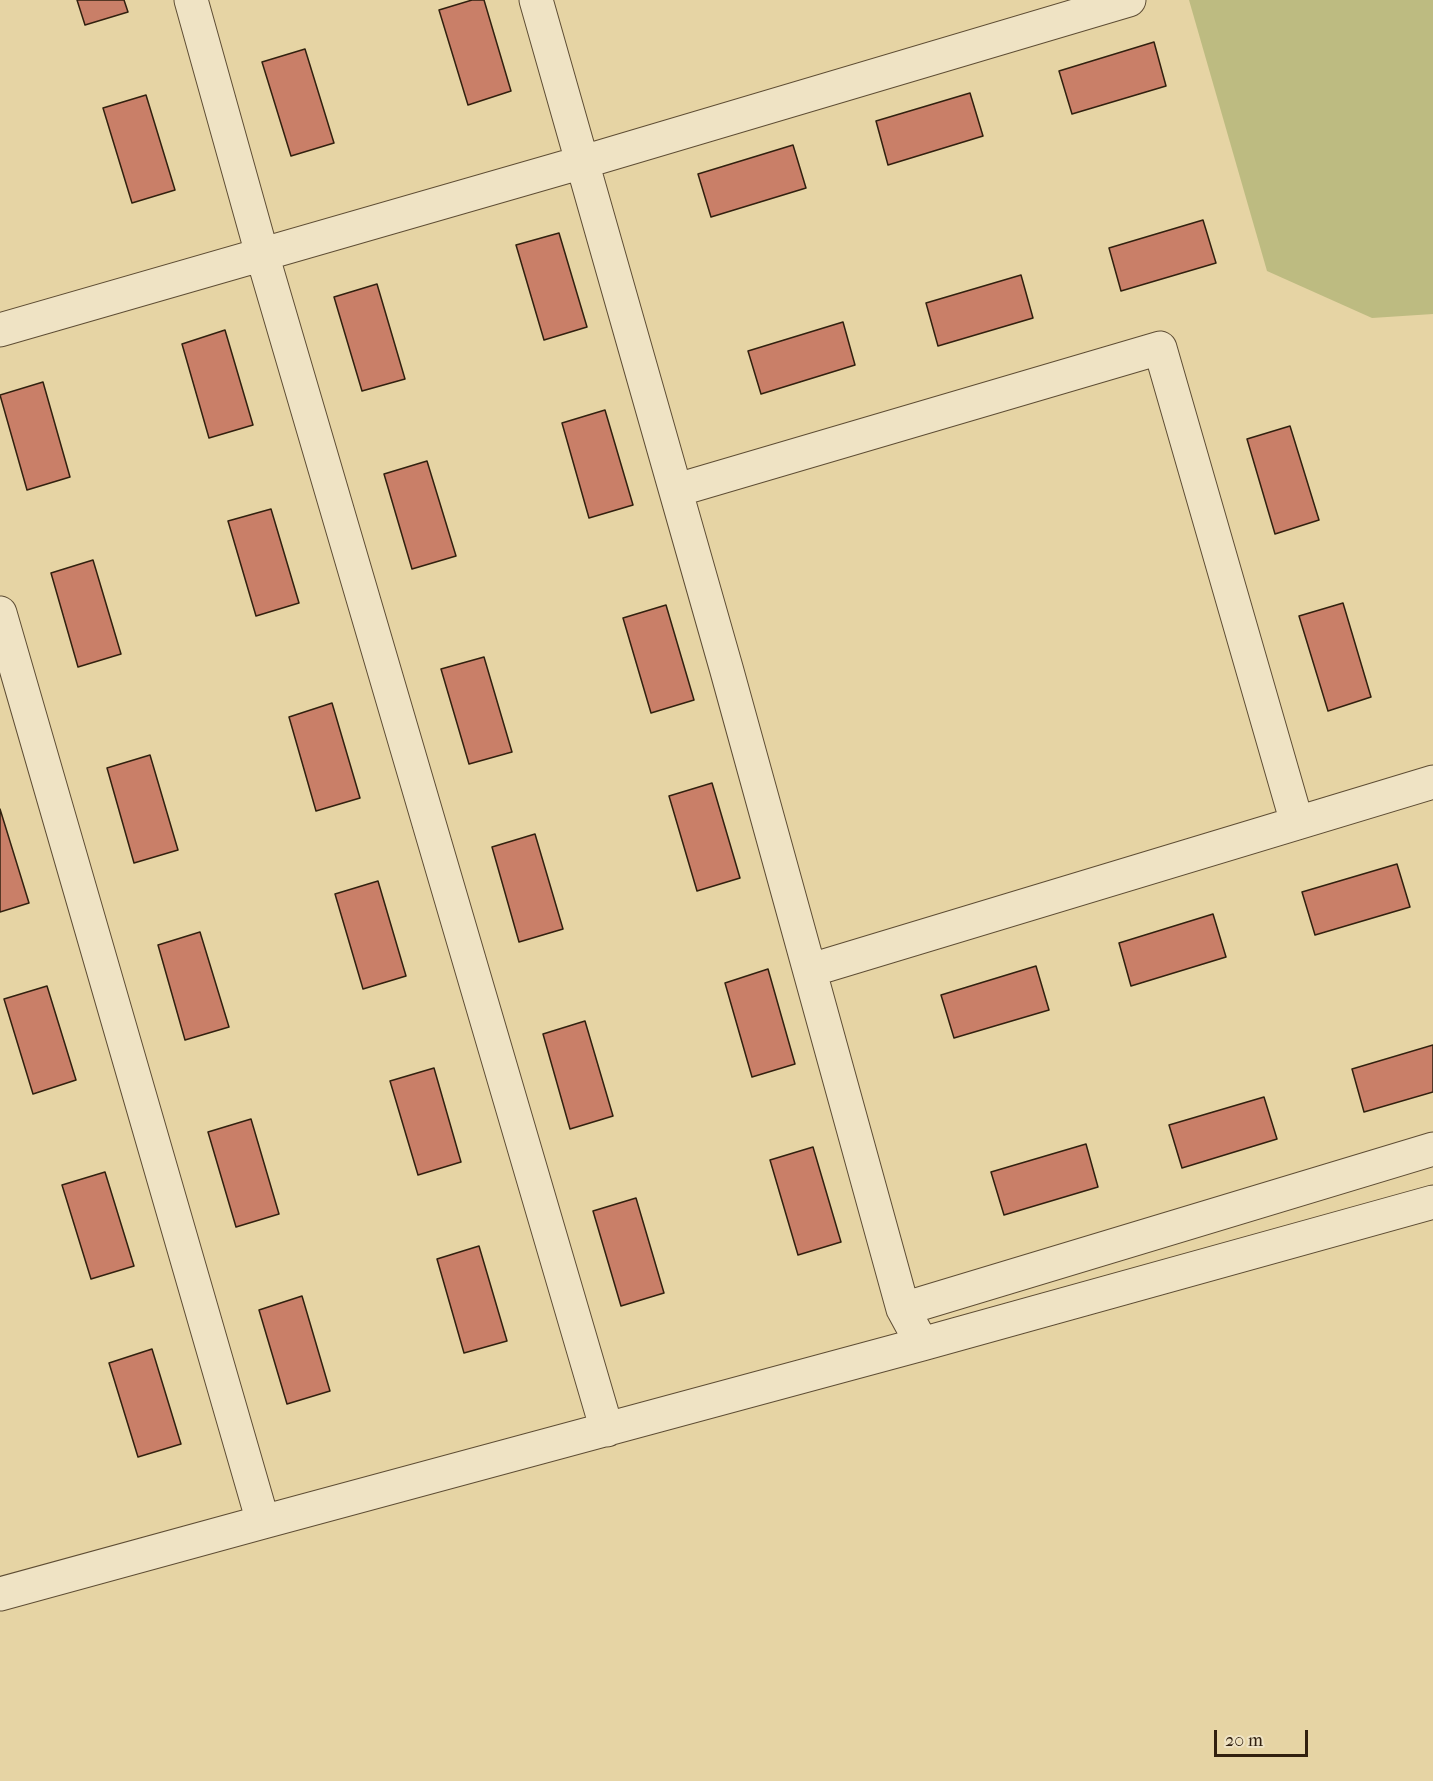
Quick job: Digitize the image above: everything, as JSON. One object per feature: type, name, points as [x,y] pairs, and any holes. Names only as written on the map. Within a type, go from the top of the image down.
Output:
[{"type":"street","points":[[191,0],[262,254],[607,1430]]},
{"type":"street","points":[[536,0],[677,490],[903,1309],[921,1344]]},
{"type":"street","points":[[0,330],[583,162],[1129,0]]},
{"type":"street","points":[[677,490],[1160,348],[1297,823]]},
{"type":"street","points":[[0,613],[262,1522]]},
{"type":"street","points":[[811,970],[1433,782]]},
{"type":"street","points":[[903,1309],[1433,1149]]},
{"type":"street","points":[[0,1594],[607,1430],[1433,1202]]},
{"type":"shaded area","points":[[1189,0],[1433,0],[1433,314],[1372,318],[1267,271]]},
{"type":"building","points":[[77,0],[124,0],[128,12],[85,25]]},
{"type":"building","points":[[472,0],[484,0],[511,91],[468,105],[439,10]]},
{"type":"building","points":[[1154,42],[1166,86],[1072,114],[1059,71]]},
{"type":"building","points":[[305,49],[334,143],[291,156],[262,62]]},
{"type":"building","points":[[970,93],[983,136],[888,165],[876,121]]},
{"type":"building","points":[[146,95],[175,190],[132,203],[103,108]]},
{"type":"building","points":[[793,145],[806,188],[711,217],[698,174]]},
{"type":"building","points":[[1203,220],[1216,263],[1121,291],[1109,248]]},
{"type":"building","points":[[559,233],[587,327],[544,340],[516,245]]},
{"type":"building","points":[[1021,275],[1033,318],[938,346],[926,303]]},
{"type":"building","points":[[377,284],[405,379],[362,391],[334,297]]},
{"type":"building","points":[[843,322],[855,365],[761,394],[748,351]]},
{"type":"building","points":[[225,330],[253,425],[209,438],[182,344]]},
{"type":"building","points":[[43,382],[70,477],[27,490],[0,395]]},
{"type":"building","points":[[605,410],[633,505],[589,518],[562,423]]},
{"type":"building","points":[[1290,426],[1319,520],[1275,534],[1247,439]]},
{"type":"building","points":[[427,461],[456,556],[412,569],[384,474]]},
{"type":"building","points":[[271,509],[299,603],[256,616],[228,521]]},
{"type":"building","points":[[93,560],[121,654],[78,667],[51,573]]},
{"type":"building","points":[[1343,603],[1371,697],[1328,711],[1299,616]]},
{"type":"building","points":[[666,605],[694,700],[651,713],[623,618]]},
{"type":"building","points":[[484,657],[512,752],[469,764],[441,669]]},
{"type":"building","points":[[332,703],[360,798],[316,811],[289,717]]},
{"type":"building","points":[[150,755],[178,850],[134,863],[107,768]]},
{"type":"building","points":[[712,783],[740,878],[697,891],[669,796]]},
{"type":"building","points":[[0,809],[29,903],[0,912]]},
{"type":"building","points":[[535,834],[563,929],[519,942],[492,847]]},
{"type":"building","points":[[1397,864],[1410,907],[1315,935],[1302,892]]},
{"type":"building","points":[[378,881],[406,976],[363,989],[335,894]]},
{"type":"building","points":[[1213,914],[1226,957],[1131,986],[1119,943]]},
{"type":"building","points":[[200,932],[229,1027],[185,1040],[158,945]]},
{"type":"building","points":[[1036,966],[1049,1010],[954,1038],[941,995]]},
{"type":"building","points":[[768,969],[795,1064],[752,1077],[725,983]]},
{"type":"building","points":[[47,986],[76,1080],[33,1094],[4,999]]},
{"type":"building","points":[[585,1021],[613,1116],[570,1129],[543,1034]]},
{"type":"building","points":[[1433,1045],[1433,1092],[1364,1112],[1352,1069]]},
{"type":"building","points":[[434,1068],[461,1162],[418,1175],[390,1081]]},
{"type":"building","points":[[1264,1097],[1277,1139],[1182,1168],[1169,1125]]},
{"type":"building","points":[[251,1119],[279,1214],[236,1227],[208,1132]]},
{"type":"building","points":[[1086,1144],[1098,1187],[1004,1215],[991,1172]]},
{"type":"building","points":[[813,1147],[841,1242],[798,1255],[770,1160]]},
{"type":"building","points":[[105,1172],[134,1266],[91,1279],[62,1185]]},
{"type":"building","points":[[636,1198],[664,1293],[621,1306],[593,1211]]},
{"type":"building","points":[[479,1246],[507,1341],[464,1353],[437,1259]]},
{"type":"building","points":[[302,1296],[330,1391],[287,1404],[259,1310]]},
{"type":"building","points":[[152,1349],[181,1444],[138,1457],[109,1363]]}]
